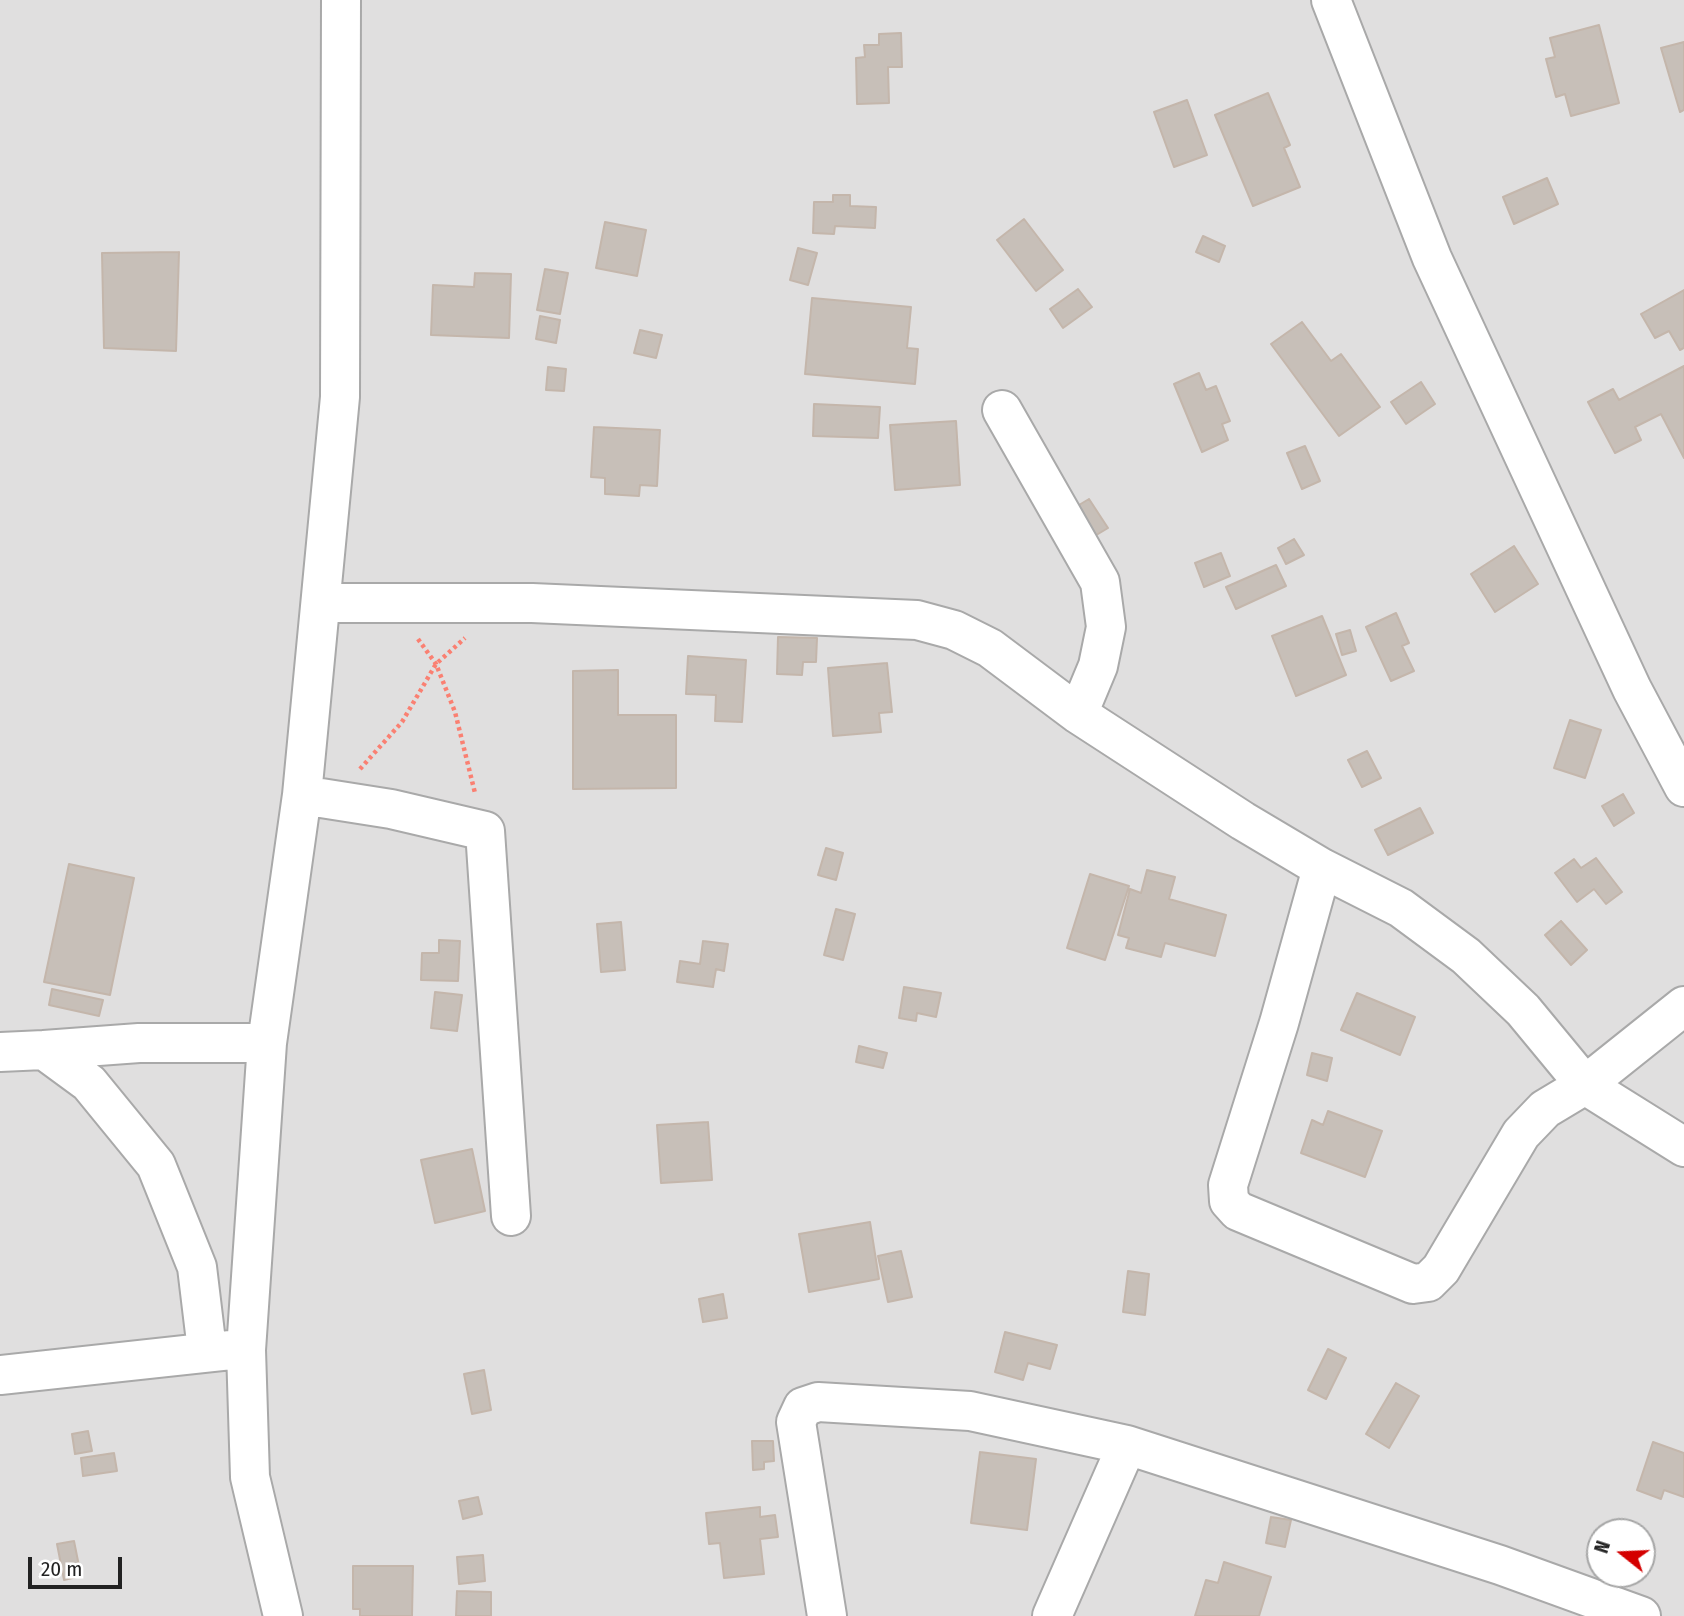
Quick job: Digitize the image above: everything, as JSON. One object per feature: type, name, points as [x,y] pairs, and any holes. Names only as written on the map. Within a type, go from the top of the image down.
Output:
[{"type":"street","points":[[283,1616],[250,1477],[246,1350],[267,1042],[318,797],[321,603],[340,397],[341,0]]},
{"type":"street","points":[[1331,0],[1432,258],[1632,689],[1684,787]]},
{"type":"street","points":[[1002,410],[1100,582],[1106,627],[1098,666],[1078,713]]},
{"type":"street","points":[[321,603],[532,603],[918,620],[954,630],[990,648],[1078,713],[1322,868],[1401,908],[1466,956],[1522,1010],[1585,1085],[1684,1147]]},
{"type":"street","points":[[318,797],[485,831],[511,1216]]},
{"type":"street","points":[[1322,868],[1279,1023],[1228,1185],[1229,1201],[1238,1210],[1413,1284],[1428,1282],[1441,1269],[1521,1134],[1545,1109],[1585,1085],[1684,1006]]},
{"type":"street","points":[[0,1052],[139,1043],[267,1042]]},
{"type":"street","points":[[44,1050],[89,1083],[156,1165],[197,1267],[206,1350]]},
{"type":"street","points":[[0,1375],[206,1350],[246,1350]]},
{"type":"street","points":[[827,1616],[796,1422],[803,1407],[818,1402],[970,1411],[1127,1445],[1500,1565],[1641,1616]]},
{"type":"street","points":[[1052,1616],[1127,1445]]},
{"type":"path","points":[[318,797],[402,722],[436,664],[474,630]]},
{"type":"path","points":[[416,636],[436,664],[455,712],[485,831]]},
{"type":"shaded area","points":[[0,0],[1684,0],[1684,1616],[0,1616]]},
{"type":"building","points":[[1599,25],[1619,103],[1571,116],[1565,94],[1556,97],[1546,59],[1555,57],[1550,38]]},
{"type":"building","points":[[901,33],[902,67],[888,67],[889,103],[857,104],[856,58],[865,57],[864,45],[879,45],[879,34]]},
{"type":"building","points":[[1684,42],[1684,110],[1680,112],[1661,48]]},
{"type":"building","points":[[1268,93],[1290,145],[1284,148],[1300,187],[1253,206],[1215,115]]},
{"type":"building","points":[[1187,100],[1207,155],[1174,167],[1154,112]]},
{"type":"building","points":[[1547,178],[1558,204],[1514,224],[1503,197]]},
{"type":"building","points":[[833,195],[850,195],[850,206],[876,207],[875,228],[835,226],[834,234],[813,233],[814,202],[833,202]]},
{"type":"building","points":[[1024,219],[1063,270],[1036,291],[997,240]]},
{"type":"building","points":[[605,222],[646,230],[637,276],[596,268]]},
{"type":"building","points":[[1203,236],[1225,246],[1219,262],[1196,252]]},
{"type":"building","points":[[798,248],[817,253],[808,285],[790,280]]},
{"type":"building","points":[[179,252],[176,351],[104,348],[102,253]]},
{"type":"building","points":[[545,269],[568,273],[560,314],[537,310]]},
{"type":"building","points":[[475,273],[511,274],[509,338],[431,335],[433,285],[474,287]]},
{"type":"building","points":[[1078,289],[1092,307],[1063,328],[1050,309]]},
{"type":"building","points":[[1684,290],[1684,348],[1680,350],[1669,331],[1655,338],[1641,314]]},
{"type":"building","points":[[812,298],[911,307],[907,348],[918,349],[915,384],[805,374]]},
{"type":"building","points":[[540,316],[560,320],[556,343],[536,339]]},
{"type":"building","points":[[1302,322],[1331,361],[1341,354],[1380,407],[1339,436],[1271,344]]},
{"type":"building","points":[[640,330],[662,335],[656,358],[634,353]]},
{"type":"building","points":[[1684,366],[1684,458],[1661,414],[1635,427],[1641,440],[1615,453],[1588,402],[1613,389],[1619,400]]},
{"type":"building","points":[[548,367],[566,369],[564,391],[546,390]]},
{"type":"building","points":[[1199,373],[1206,390],[1216,386],[1230,421],[1222,424],[1228,440],[1202,452],[1174,384]]},
{"type":"building","points":[[1421,382],[1435,404],[1406,424],[1391,402]]},
{"type":"building","points":[[814,404],[880,407],[878,438],[813,436]]},
{"type":"building","points":[[956,421],[960,485],[895,490],[890,425]]},
{"type":"building","points":[[594,427],[660,430],[657,486],[640,485],[639,496],[605,494],[605,478],[591,477]]},
{"type":"building","points":[[1305,446],[1320,481],[1302,489],[1287,453]]},
{"type":"building","points":[[1089,499],[1108,528],[1093,537],[1074,508]]},
{"type":"building","points":[[1294,539],[1304,555],[1286,564],[1278,548]]},
{"type":"building","points":[[1514,546],[1538,584],[1495,612],[1471,574]]},
{"type":"building","points":[[1221,553],[1230,576],[1204,587],[1195,563]]},
{"type":"building","points":[[1276,565],[1286,586],[1236,609],[1226,587]]},
{"type":"building","points":[[1396,613],[1409,643],[1402,646],[1414,671],[1391,681],[1366,627]]},
{"type":"building","points":[[1322,616],[1346,675],[1296,696],[1272,636]]},
{"type":"building","points":[[1350,630],[1356,651],[1342,655],[1336,634]]},
{"type":"building","points":[[778,637],[817,638],[816,662],[803,662],[802,675],[777,674]]},
{"type":"building","points":[[688,656],[746,660],[742,722],[715,721],[716,695],[686,694]]},
{"type":"building","points":[[887,663],[892,712],[879,713],[881,732],[833,736],[828,668]]},
{"type":"building","points":[[618,670],[618,715],[676,715],[676,788],[573,789],[573,671]]},
{"type":"building","points":[[1570,720],[1601,730],[1585,778],[1554,768]]},
{"type":"building","points":[[1367,751],[1381,778],[1362,787],[1348,760]]},
{"type":"building","points":[[1623,794],[1634,813],[1614,826],[1602,806]]},
{"type":"building","points":[[1420,808],[1433,833],[1388,855],[1375,830]]},
{"type":"building","points":[[826,848],[843,853],[836,880],[818,875]]},
{"type":"building","points":[[1596,858],[1622,892],[1606,904],[1594,889],[1577,902],[1555,873],[1574,859],[1581,868]]},
{"type":"building","points":[[69,864],[134,878],[110,995],[44,982]]},
{"type":"building","points":[[1147,870],[1175,877],[1169,899],[1226,915],[1215,956],[1165,943],[1161,957],[1126,948],[1129,938],[1118,935],[1130,889],[1141,893]]},
{"type":"building","points":[[1090,874],[1129,886],[1105,960],[1067,948]]},
{"type":"building","points":[[836,909],[855,914],[843,960],[824,955]]},
{"type":"building","points":[[1561,921],[1587,950],[1571,965],[1545,935]]},
{"type":"building","points":[[621,922],[625,970],[601,972],[597,924]]},
{"type":"building","points":[[439,940],[460,941],[458,981],[421,980],[422,953],[439,953]]},
{"type":"building","points":[[703,941],[728,944],[724,971],[716,969],[713,987],[677,982],[680,961],[700,964]]},
{"type":"building","points":[[904,987],[941,993],[936,1017],[917,1013],[916,1021],[899,1018]]},
{"type":"building","points":[[52,989],[103,1000],[99,1016],[49,1005]]},
{"type":"building","points":[[435,992],[462,995],[457,1031],[431,1028]]},
{"type":"building","points":[[1357,993],[1415,1017],[1400,1055],[1341,1030]]},
{"type":"building","points":[[859,1046],[887,1053],[883,1068],[856,1062]]},
{"type":"building","points":[[1312,1053],[1332,1058],[1327,1081],[1307,1075]]},
{"type":"building","points":[[1328,1111],[1382,1131],[1365,1177],[1301,1153],[1312,1120],[1323,1125]]},
{"type":"building","points":[[708,1122],[712,1180],[661,1183],[657,1125]]},
{"type":"building","points":[[472,1149],[485,1211],[435,1223],[421,1160]]},
{"type":"building","points":[[870,1222],[879,1279],[809,1292],[799,1234]]},
{"type":"building","points":[[901,1251],[912,1297],[888,1302],[878,1256]]},
{"type":"building","points":[[1128,1271],[1149,1274],[1145,1315],[1123,1312]]},
{"type":"building","points":[[723,1294],[727,1318],[703,1322],[699,1299]]},
{"type":"building","points":[[1005,1332],[1057,1345],[1050,1369],[1028,1363],[1023,1380],[995,1372]]},
{"type":"building","points":[[1328,1349],[1346,1358],[1326,1399],[1308,1390]]},
{"type":"building","points":[[484,1370],[491,1410],[472,1414],[464,1374]]},
{"type":"building","points":[[1396,1383],[1419,1396],[1389,1448],[1366,1434]]},
{"type":"building","points":[[88,1431],[92,1451],[75,1454],[72,1434]]},
{"type":"building","points":[[752,1441],[773,1441],[774,1461],[764,1462],[764,1469],[753,1470]]},
{"type":"building","points":[[1653,1442],[1684,1453],[1684,1497],[1664,1490],[1661,1499],[1637,1490]]},
{"type":"building","points":[[980,1452],[1036,1459],[1027,1530],[971,1523]]},
{"type":"building","points":[[114,1453],[117,1471],[83,1476],[81,1458]]},
{"type":"building","points":[[478,1497],[482,1514],[463,1519],[459,1501]]},
{"type":"building","points":[[760,1507],[760,1517],[775,1515],[778,1537],[760,1539],[764,1574],[724,1578],[720,1543],[709,1544],[706,1513]]},
{"type":"building","points":[[1271,1517],[1291,1520],[1285,1547],[1266,1543]]},
{"type":"building","points":[[74,1541],[81,1576],[64,1580],[57,1544]]},
{"type":"building","points":[[483,1555],[485,1581],[459,1584],[457,1557]]},
{"type":"building","points":[[1224,1562],[1271,1577],[1259,1616],[1195,1616],[1206,1580],[1218,1583]]},
{"type":"building","points":[[353,1566],[413,1566],[412,1616],[360,1616],[360,1609],[353,1609]]},
{"type":"building","points":[[457,1591],[491,1592],[491,1616],[456,1616]]}]
